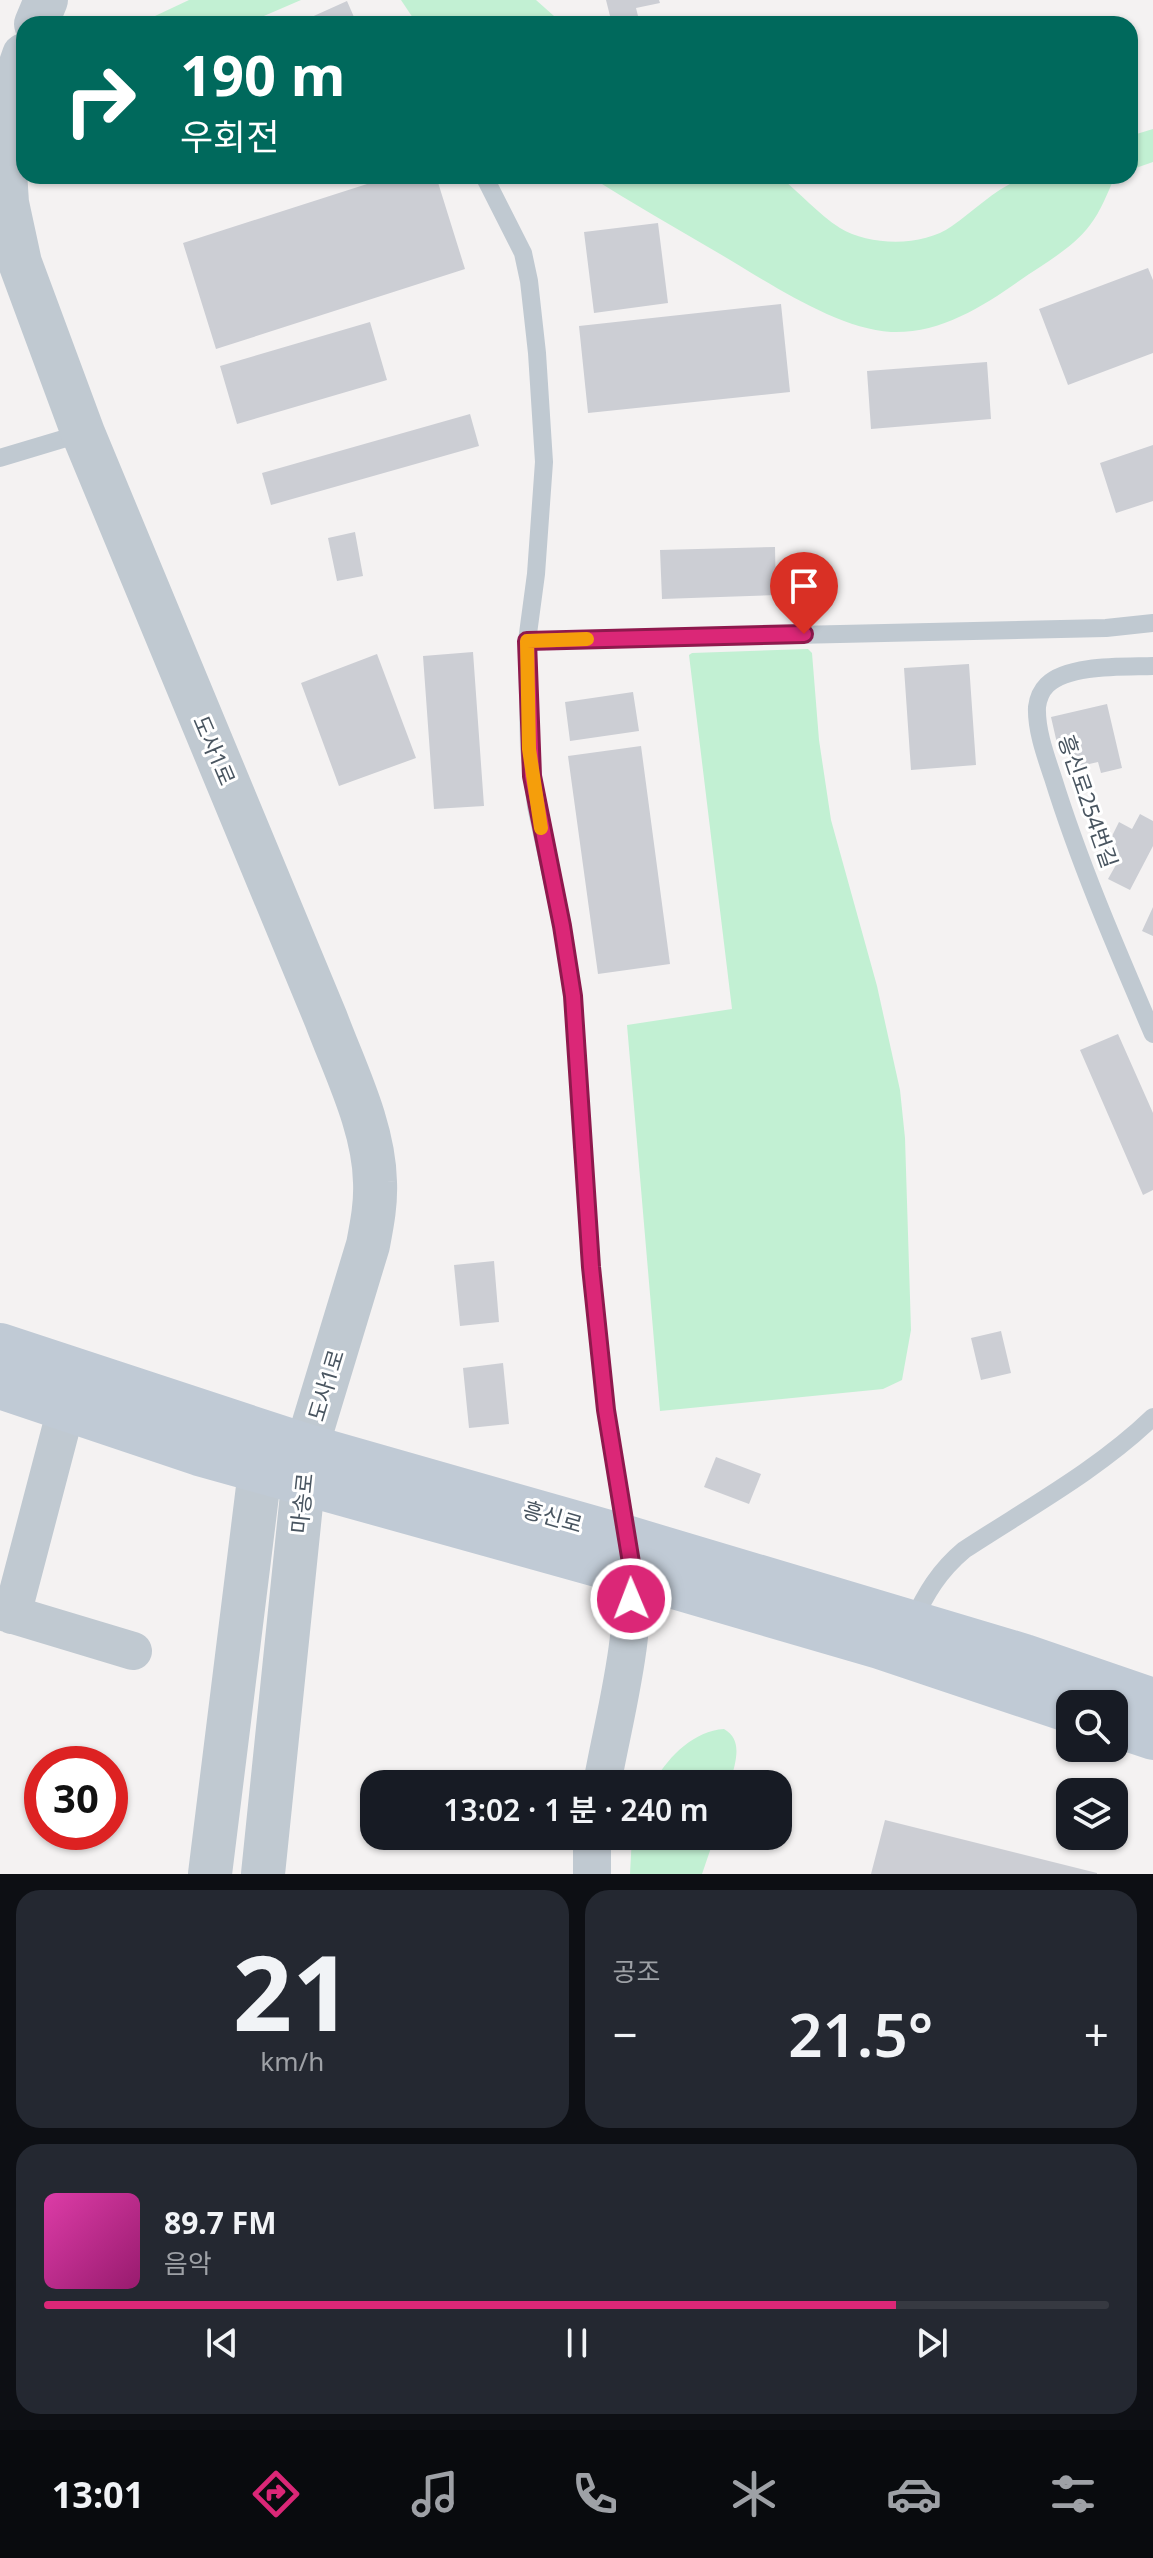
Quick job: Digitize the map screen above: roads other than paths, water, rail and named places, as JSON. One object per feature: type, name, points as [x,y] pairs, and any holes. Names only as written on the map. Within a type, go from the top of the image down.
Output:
[{"type":"main road","name":"흥신로","points":[[0,1345],[305,1465],[630,1556],[912,1623],[1025,1656],[1153,1700]]},
{"type":"main road","points":[[0,1387],[199,1454],[260,1471]]},
{"type":"main road","name":"흥신로","points":[[630,1556],[879,1647],[1056,1706]]},
{"type":"main road","points":[[1128,1730],[1153,1738]]},
{"type":"street","name":"도사1로","points":[[16,81],[6,137],[7,203],[20,263],[83,433],[326,1019],[372,1153],[374,1212],[368,1245],[305,1465]]},
{"type":"street","points":[[66,1409],[6,1613],[133,1651]]},
{"type":"street","name":"마송로","points":[[210,1874],[260,1471],[305,1465],[263,1874]]},
{"type":"street","points":[[605,1770],[627,1646],[630,1556]]},
{"type":"street","points":[[592,1850],[592,1874]]},
{"type":"lane","points":[[488,184],[523,253],[537,353],[544,462],[536,574],[527,641],[532,776],[573,996],[591,1267],[606,1410],[630,1556]]},
{"type":"lane","points":[[0,458],[83,433]]},
{"type":"lane","points":[[527,641],[1106,628],[1153,623]]},
{"type":"lane","name":"흥신로254번길","points":[[1153,666],[1083,670],[1060,677],[1047,684],[1040,694],[1037,709],[1043,748],[1071,832],[1153,1034]]},
{"type":"lane","points":[[912,1623],[931,1584],[945,1566],[964,1550],[1099,1462],[1153,1417]]}]
